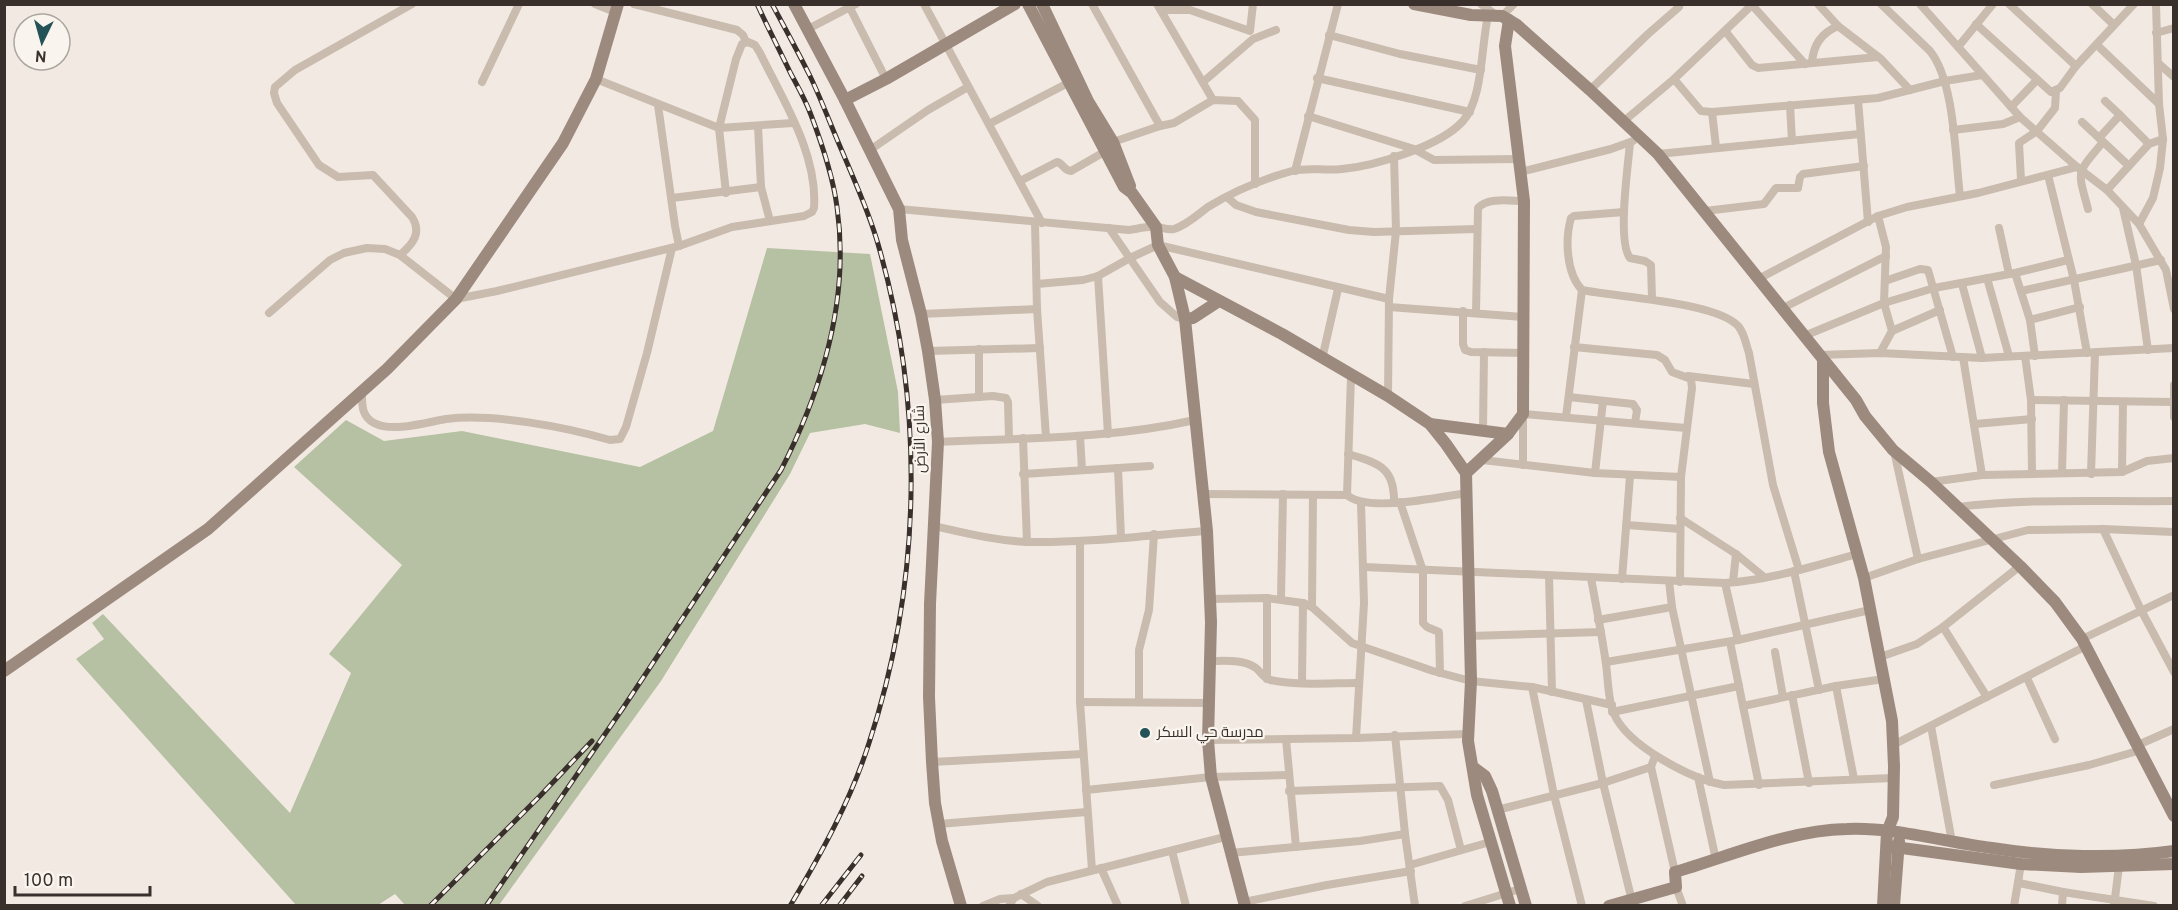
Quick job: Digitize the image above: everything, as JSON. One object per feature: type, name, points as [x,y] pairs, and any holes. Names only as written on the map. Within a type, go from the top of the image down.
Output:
[{"type":"street","points":[[400,255],[415,240],[417,224],[412,217],[372,175],[338,177],[319,165],[277,103],[274,93],[278,84],[295,70],[398,8],[412,4]]},
{"type":"street","points":[[482,82],[519,4]]},
{"type":"street","points":[[4,671],[208,529],[387,369],[456,299],[563,143],[596,79],[617,8],[595,4]]},
{"type":"street","points":[[268,313],[337,256],[357,250],[378,248],[400,255],[456,299],[676,247],[715,232],[804,216],[813,212],[811,175],[804,148],[760,53],[754,45],[746,42],[737,30],[634,4]]},
{"type":"street","name":"شارع الأرض","points":[[794,4],[899,209],[902,240],[928,351],[938,442],[929,614],[932,762],[939,824],[947,859],[963,903]]},
{"type":"street","points":[[924,4],[1020,181],[1039,223],[1036,284],[1046,437]]},
{"type":"street","points":[[845,100],[886,79],[1015,4]]},
{"type":"street","points":[[1028,4],[1070,82],[1110,147]]},
{"type":"street","points":[[1042,4],[1110,147],[1124,187],[1132,193],[1156,227],[1158,245],[1175,277],[1185,319],[1207,531],[1210,599],[1208,740],[1211,777],[1244,904],[1410,868],[1490,842]]},
{"type":"street","points":[[1092,4],[1160,126]]},
{"type":"street","points":[[1252,35],[1253,4]]},
{"type":"street","points":[[1295,171],[1317,78],[1338,4]]},
{"type":"street","points":[[1414,4],[1471,15],[1499,17]]},
{"type":"street","points":[[1481,4],[1590,90],[1624,121],[1636,140],[1658,154],[1760,278],[1893,450],[1994,540],[2055,602],[2084,643],[2174,816]]},
{"type":"street","points":[[899,209],[1039,223],[1129,230],[1156,227],[1168,230],[1182,225],[1227,197],[1254,184],[1295,171],[1343,169],[1433,144],[1447,135],[1470,112],[1481,70],[1484,34],[1514,4]]},
{"type":"street","points":[[1818,4],[1838,26],[1878,57],[1910,90]]},
{"type":"street","points":[[1881,4],[1935,57],[1945,81],[1960,196]]},
{"type":"street","points":[[1920,4],[2020,117],[2079,169],[2107,190],[2139,224],[2160,260],[2170,271],[2174,309]]},
{"type":"street","points":[[1958,47],[1993,4]]},
{"type":"street","points":[[2009,4],[2076,66]]},
{"type":"street","points":[[2092,4],[2114,25]]},
{"type":"street","points":[[2021,180],[2019,143],[2037,131],[2055,108],[2056,91],[2134,4]]},
{"type":"street","points":[[2139,224],[2153,198],[2160,168],[2163,139],[2159,104],[2156,4]]},
{"type":"street","points":[[1624,121],[1674,79],[1753,5],[1808,64]]},
{"type":"street","points":[[808,29],[853,6],[886,79]]},
{"type":"street","points":[[1159,7],[1213,100]]},
{"type":"street","points":[[1159,7],[1190,10],[1252,35]]},
{"type":"street","points":[[1590,90],[1679,7]]},
{"type":"street","points":[[1499,17],[1505,46],[1524,201],[1523,465]]},
{"type":"street","points":[[1976,24],[2047,90],[2056,91]]},
{"type":"street","points":[[1808,64],[1823,33],[1838,26]]},
{"type":"street","points":[[2156,33],[2174,28]]},
{"type":"street","points":[[1203,82],[1252,35],[1276,30]]},
{"type":"street","points":[[1726,32],[1752,65],[1758,69],[1878,57]]},
{"type":"street","points":[[1329,35],[1400,54],[1481,70]]},
{"type":"street","points":[[726,193],[719,128],[736,59],[742,44],[746,42]]},
{"type":"street","points":[[2097,45],[2159,104]]},
{"type":"street","points":[[2158,63],[2174,77]]},
{"type":"street","points":[[1674,79],[1701,111],[1712,112],[1878,98],[1945,81],[1982,75]]},
{"type":"street","points":[[1317,78],[1470,112]]},
{"type":"street","points":[[596,79],[719,128],[793,123]]},
{"type":"street","points":[[2012,107],[2037,80]]},
{"type":"street","points":[[989,124],[1070,82]]},
{"type":"street","points":[[870,150],[928,110],[968,87]]},
{"type":"street","points":[[1020,181],[1057,162],[1067,171],[1071,171],[1110,147],[1184,118],[1213,100],[1238,101],[1255,120],[1254,184]]},
{"type":"street","points":[[1858,100],[1868,222]]},
{"type":"street","points":[[2105,101],[2149,144]]},
{"type":"street","points":[[362,391],[363,411],[366,416],[375,424],[385,426],[412,426],[447,419],[480,418],[552,426],[610,440],[620,439],[626,427],[676,247],[672,198],[658,105]]},
{"type":"street","points":[[1790,105],[1792,141]]},
{"type":"street","points":[[1712,112],[1716,147]]},
{"type":"street","points":[[2088,209],[2080,184],[2079,169],[2120,115]]},
{"type":"street","points":[[1308,116],[1414,149],[1429,158],[1439,160],[1520,159]]},
{"type":"street","points":[[1953,130],[2003,124],[2020,117]]},
{"type":"street","points":[[2082,122],[2129,166]]},
{"type":"street","points":[[758,126],[761,187],[770,221]]},
{"type":"street","points":[[1658,154],[1860,134]]},
{"type":"street","points":[[2107,190],[2149,144],[2163,139]]},
{"type":"street","points":[[1521,172],[1636,140]]},
{"type":"street","points":[[1636,140],[1624,212],[1625,251],[1630,258],[1645,261],[1651,265],[1652,299]]},
{"type":"street","points":[[1388,396],[1389,303],[1396,231],[1394,156]]},
{"type":"street","points":[[1704,211],[1764,204],[1776,188],[1798,188],[1800,177],[1803,174],[1864,166]]},
{"type":"street","points":[[1760,278],[1878,216],[2021,180],[2079,169]]},
{"type":"street","points":[[2048,175],[2091,353],[2094,401],[2091,474]]},
{"type":"street","points":[[672,198],[761,187]]},
{"type":"street","points":[[1227,197],[1241,207],[1265,214],[1349,230],[1374,232],[1477,229]]},
{"type":"street","points":[[1476,313],[1477,213],[1482,204],[1489,201],[1524,201]]},
{"type":"street","points":[[2123,206],[2136,265],[2148,350]]},
{"type":"street","points":[[1566,417],[1582,291],[1575,281],[1569,259],[1568,230],[1571,218],[1624,212]]},
{"type":"street","points":[[1878,216],[1886,247],[1884,303],[1892,331]]},
{"type":"street","points":[[1109,228],[1164,306],[1177,317],[1193,318],[1219,301]]},
{"type":"street","points":[[1999,228],[2012,274],[2021,291],[2030,320],[2032,473]]},
{"type":"street","points":[[1036,284],[1083,280],[1098,276],[1158,245],[1338,288],[1389,303],[1523,317]]},
{"type":"street","points":[[1783,308],[1886,256]]},
{"type":"street","points":[[1804,336],[1884,303],[1934,288],[2012,274],[2068,260]]},
{"type":"street","points":[[2021,291],[2160,260]]},
{"type":"street","points":[[1885,281],[1924,268],[1930,273],[1940,310],[1958,357],[1975,424],[1982,475]]},
{"type":"street","points":[[1098,276],[1108,434]]},
{"type":"street","points":[[1175,277],[1388,396],[1430,424],[1466,473],[1471,681],[1467,734],[1477,795],[1510,906]]},
{"type":"street","points":[[1987,278],[2009,357]]},
{"type":"street","points":[[1962,284],[1982,358]]},
{"type":"street","points":[[1322,359],[1338,288]]},
{"type":"street","points":[[1582,291],[1652,299],[1713,313],[1738,326],[1745,338],[1773,485],[1796,571],[1819,690]]},
{"type":"street","points":[[2030,320],[2080,307]]},
{"type":"street","points":[[921,315],[1037,309]]},
{"type":"street","points":[[1880,353],[1892,331],[1940,310]]},
{"type":"street","points":[[1463,311],[1463,348],[1468,352],[1524,353]]},
{"type":"street","points":[[1574,347],[1658,355],[1665,360],[1672,372],[1754,384]]},
{"type":"street","points":[[928,351],[1040,348]]},
{"type":"street","points":[[1821,357],[1880,353],[1982,358],[2174,348]]},
{"type":"street","points":[[979,349],[980,398]]},
{"type":"street","points":[[1483,430],[1484,352]]},
{"type":"street","points":[[1821,357],[1829,452],[1864,578],[1892,721],[1894,906]]},
{"type":"street","points":[[1680,582],[1681,477],[1692,388],[1692,382],[1688,376]]},
{"type":"street","points":[[1347,495],[1352,377]]},
{"type":"street","points":[[2174,385],[2174,417]]},
{"type":"street","points":[[935,400],[993,396],[1006,398],[1009,439]]},
{"type":"street","points":[[1569,397],[1634,404],[1637,410],[1635,423]]},
{"type":"street","points":[[2031,400],[2173,402]]},
{"type":"street","points":[[2062,473],[2064,400]]},
{"type":"street","points":[[1595,473],[1603,401]]},
{"type":"street","points":[[2122,472],[2123,402]]},
{"type":"street","points":[[1522,414],[1686,428]]},
{"type":"street","points":[[1466,473],[1508,434],[1522,414]]},
{"type":"street","points":[[1975,424],[2032,419]]},
{"type":"street","points":[[938,442],[1108,434],[1158,428],[1195,420]]},
{"type":"street","points":[[1430,424],[1508,434]]},
{"type":"street","points":[[1080,436],[1082,470]]},
{"type":"street","points":[[1023,438],[1028,542]]},
{"type":"street","points":[[1893,450],[1918,559]]},
{"type":"street","points":[[1348,454],[1370,460],[1386,472],[1393,483],[1397,502],[1423,571],[1423,623],[1439,632],[1440,674]]},
{"type":"street","points":[[1931,482],[1982,475],[2122,472],[2147,461],[2174,458]]},
{"type":"street","points":[[1482,460],[1630,476],[1681,477]]},
{"type":"street","points":[[1023,474],[1150,466]]},
{"type":"street","points":[[1118,468],[1121,537]]},
{"type":"street","points":[[1622,579],[1630,476]]},
{"type":"street","points":[[1203,494],[1347,495],[1361,503],[1397,502],[1467,493]]},
{"type":"street","points":[[1281,599],[1283,494]]},
{"type":"street","points":[[1312,608],[1313,495]]},
{"type":"street","points":[[1958,507],[2043,500],[2174,501]]},
{"type":"street","points":[[1356,738],[1364,603],[1361,503]]},
{"type":"street","points":[[1680,518],[1736,554],[1764,577]]},
{"type":"street","points":[[1627,525],[1680,529]]},
{"type":"street","points":[[934,526],[995,539],[1028,542],[1080,541],[1207,531]]},
{"type":"street","points":[[1864,578],[1918,559],[2028,530],[2103,529],[2174,532]]},
{"type":"street","points":[[2103,529],[2141,610],[2174,672]]},
{"type":"street","points":[[1139,701],[1139,650],[1149,610],[1154,534]]},
{"type":"street","points":[[1080,541],[1080,702],[1087,812],[1097,869],[1119,906]]},
{"type":"street","points":[[1736,554],[1729,583],[1734,641],[1739,686],[1759,785]]},
{"type":"street","points":[[1364,567],[1729,583],[1796,571],[1857,554]]},
{"type":"street","points":[[1880,657],[1917,644],[1943,627],[2020,566]]},
{"type":"street","points":[[1549,576],[1552,692]]},
{"type":"street","points":[[1591,578],[1612,708],[1630,736],[1655,756],[1710,782],[1736,786],[1893,778]]},
{"type":"street","points":[[1669,581],[1672,607],[1710,782]]},
{"type":"street","points":[[1893,745],[2027,678],[2141,610],[2174,595]]},
{"type":"street","points":[[1266,679],[1267,598]]},
{"type":"street","points":[[1210,599],[1267,598],[1303,603],[1312,608],[1342,636],[1361,647],[1440,674],[1471,681],[1532,687],[1612,708],[1739,686]]},
{"type":"street","points":[[1302,682],[1303,603]]},
{"type":"street","points":[[1598,620],[1672,607]]},
{"type":"street","points":[[1606,662],[1734,641],[1870,610]]},
{"type":"street","points":[[1943,627],[1987,698]]},
{"type":"street","points":[[1470,636],[1601,632]]},
{"type":"street","points":[[1775,652],[1809,783]]},
{"type":"street","points":[[1210,661],[1234,661],[1248,664],[1257,669],[1266,679],[1358,683]]},
{"type":"street","points":[[2027,678],[2055,739]]},
{"type":"street","points":[[1743,706],[1836,686],[1884,679]]},
{"type":"street","points":[[1836,686],[1854,779]]},
{"type":"street","points":[[1532,687],[1554,795],[1582,906]]},
{"type":"street","points":[[1586,700],[1632,903]]},
{"type":"street","points":[[1080,702],[1209,703]]},
{"type":"street","points":[[1931,726],[1952,842]]},
{"type":"street","points":[[1994,785],[2089,765],[2140,747],[2174,729]]},
{"type":"street","points":[[1208,740],[1467,734]]},
{"type":"street","points":[[1395,735],[1415,906]]},
{"type":"street","points":[[1286,739],[1289,791],[1296,847]]},
{"type":"street","points":[[932,762],[1083,754]]},
{"type":"street","points":[[1655,756],[1651,767],[1675,872],[1676,887],[1683,906]]},
{"type":"street","points":[[1473,767],[1488,780],[1526,906]]},
{"type":"street","points":[[1497,810],[1603,783],[1651,767]]},
{"type":"street","points":[[1086,790],[1211,777],[1288,775]]},
{"type":"street","points":[[1698,777],[1716,860]]},
{"type":"street","points":[[1289,791],[1437,785],[1442,788],[1452,813],[1461,850]]},
{"type":"street","points":[[939,824],[1087,812]]},
{"type":"street","points":[[1675,872],[1800,835],[1846,828],[2049,855],[2108,855],[2174,851]]},
{"type":"street","points":[[1230,853],[1360,841],[1405,834]]},
{"type":"street","points":[[1015,899],[1047,882],[1226,837]]},
{"type":"street","points":[[1893,846],[2021,864],[2080,867],[2174,864]]},
{"type":"street","points":[[1883,906],[1893,846]]},
{"type":"street","points":[[1172,851],[1186,906]]},
{"type":"street","points":[[2014,906],[2021,864]]},
{"type":"street","points":[[2114,902],[2119,866]]},
{"type":"street","points":[[2019,884],[2114,902],[2154,906]]},
{"type":"street","points":[[1609,906],[1632,903],[1676,887]]},
{"type":"street","points":[[1469,905],[1520,889]]},
{"type":"street","points":[[2062,906],[2063,892]]},
{"type":"street","points":[[983,906],[1000,899],[1015,899],[1038,906]]},
{"type":"green space","points":[[767,248],[870,254],[898,392],[900,433],[865,424],[810,433],[790,474],[661,681],[499,905],[405,905],[395,894],[378,905],[296,905],[76,659],[104,639],[92,623],[103,614],[290,813],[351,673],[329,654],[402,565],[294,467],[346,420],[384,441],[462,431],[640,467],[713,431]]},
{"type":"railway","points":[[486,906],[623,708],[781,470],[809,408],[820,376],[836,309],[840,275],[840,241],[835,195],[827,160],[809,110],[757,4]]},
{"type":"railway","points":[[772,4],[814,85],[862,197],[878,244],[893,305],[904,368],[910,431],[911,494],[908,557],[887,682],[862,764],[844,806],[824,847],[790,906]]},
{"type":"railway","points":[[430,906],[592,741]]},
{"type":"railway","points":[[821,906],[861,855]]},
{"type":"railway","points":[[839,906],[862,876]]},
{"type":"place","name":"مدرسة حي السكر","points":[[1145,733]]}]
